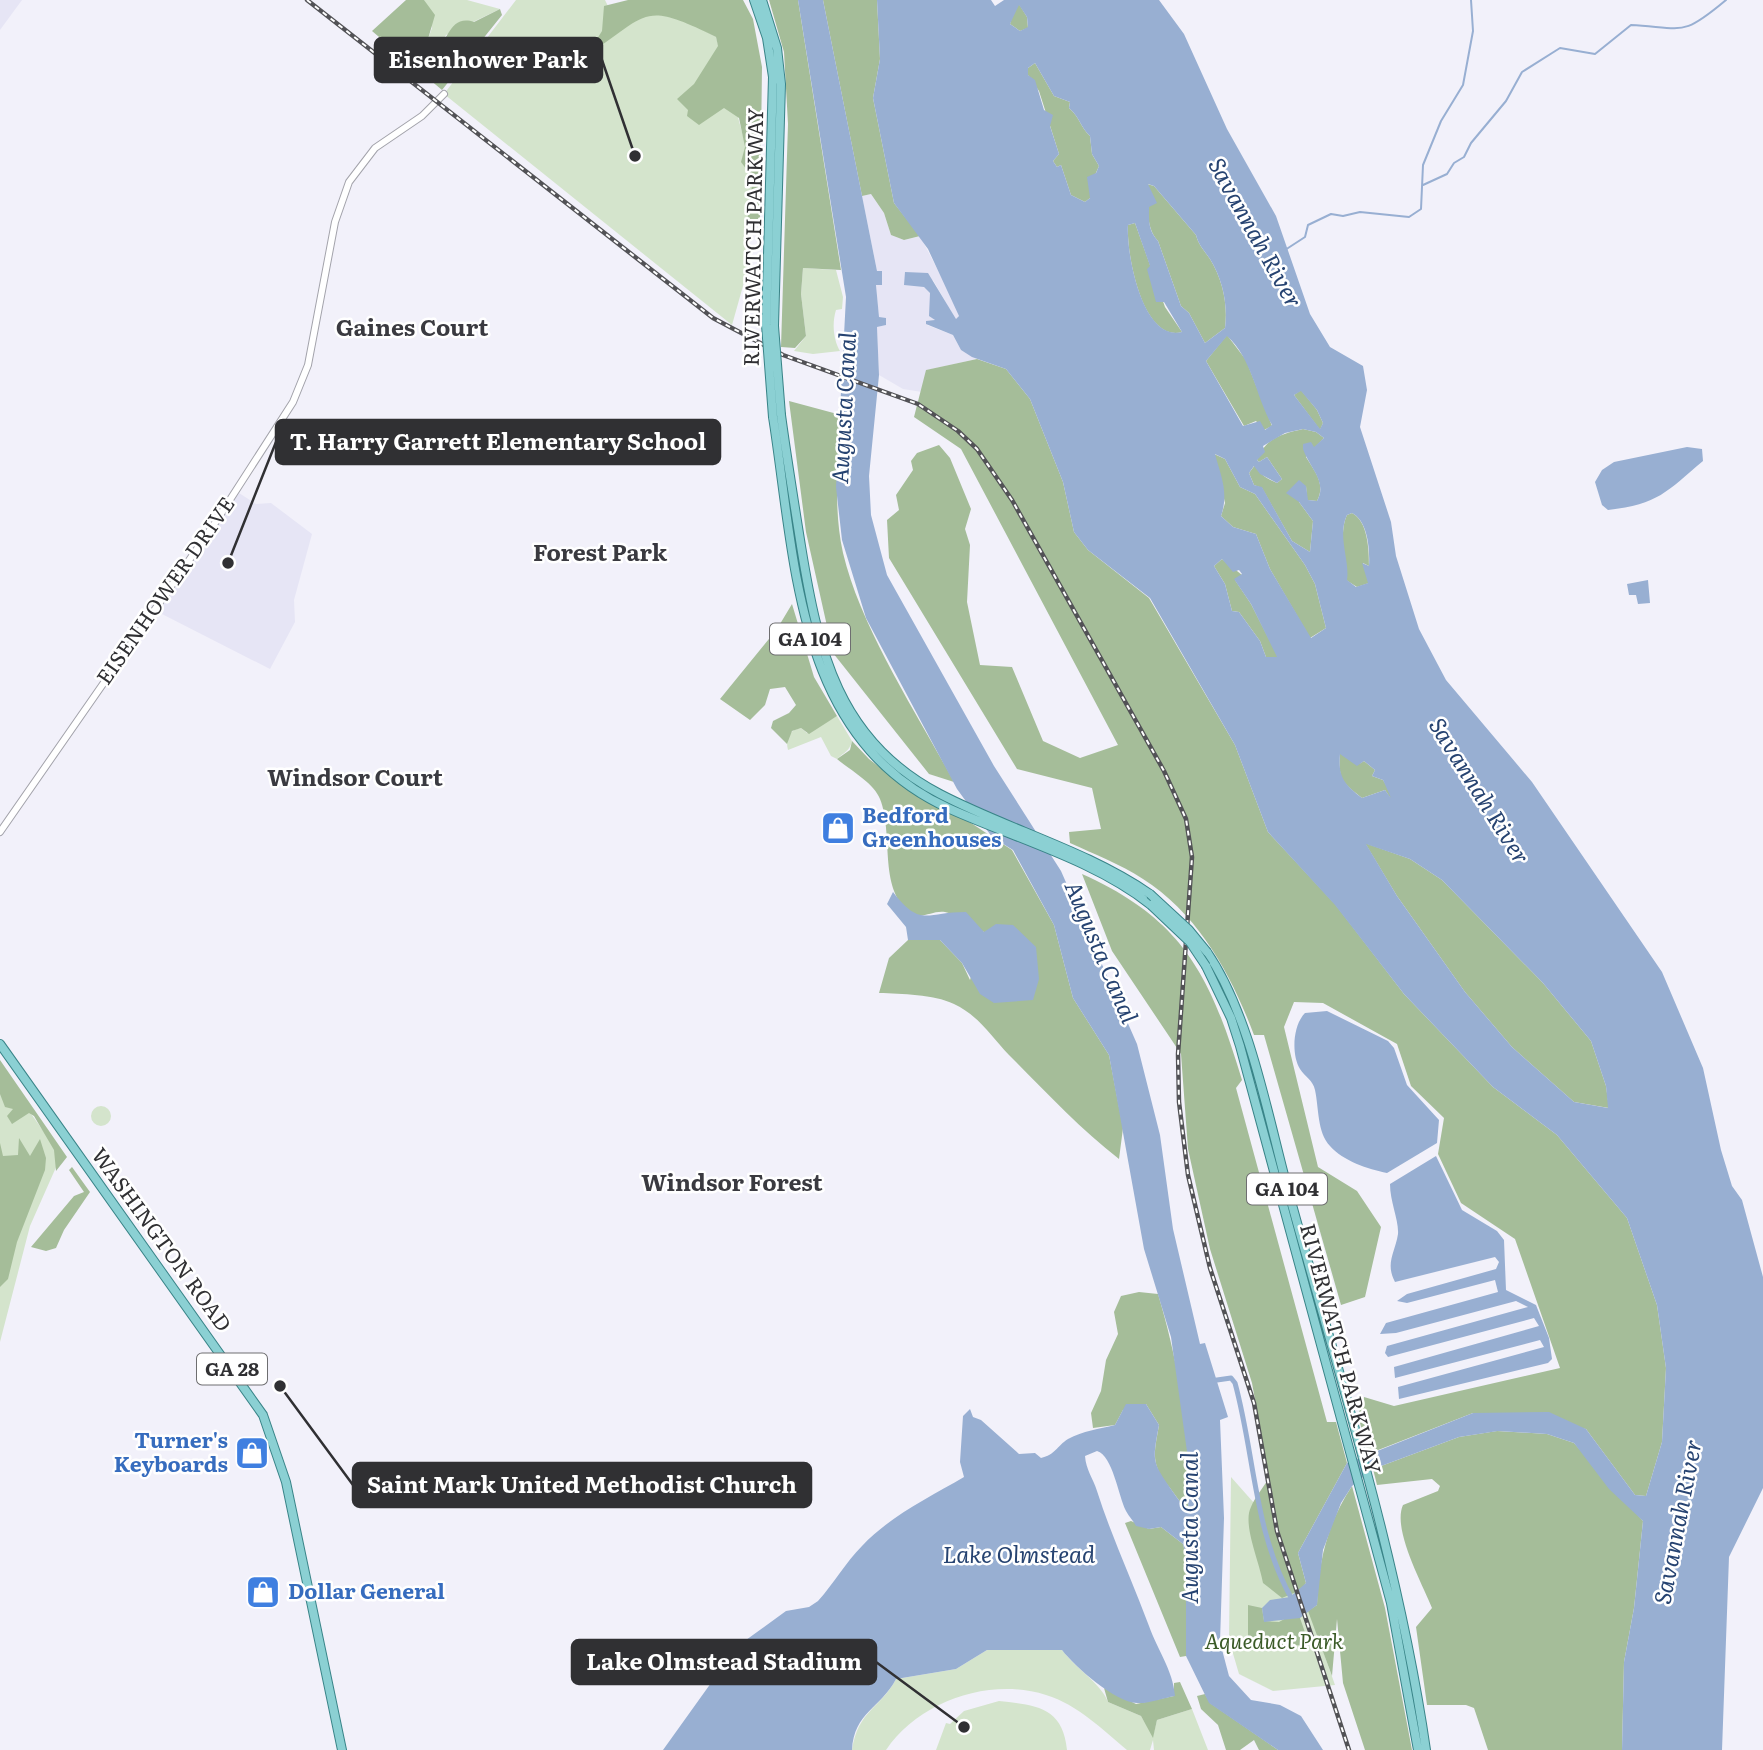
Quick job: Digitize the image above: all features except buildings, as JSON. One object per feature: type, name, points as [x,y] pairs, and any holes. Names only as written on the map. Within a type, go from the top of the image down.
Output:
[{"type":"main road","name":"RIVERWATCH PARKWAY","points":[[754,0],[767,38],[773,77],[770,326],[777,416],[806,621],[828,687],[848,722],[878,758],[910,786],[947,807],[1098,873],[1134,892],[1190,942],[1206,966],[1226,1006],[1240,1046],[1351,1435],[1378,1519],[1409,1650],[1426,1750]]},
{"type":"main road","name":"RIVERWATCH PARKWAY","points":[[762,0],[777,48],[780,84],[770,326]]},
{"type":"main road","name":"RIVERWATCH PARKWAY","points":[[777,416],[811,608],[829,671],[849,709],[878,746],[917,781],[940,794],[1090,861],[1150,894],[1189,930],[1207,952],[1232,999],[1248,1045],[1351,1435],[1393,1615],[1418,1750]]},
{"type":"main road","name":"WASHINGTON ROAD","points":[[0,1044],[263,1415],[286,1482],[342,1750]]},
{"type":"street","name":"EISENHOWER DRIVE","points":[[0,832],[215,523],[293,402],[308,365],[335,222],[349,182],[375,148],[422,116],[444,94]]},
{"type":"shaded area","points":[[0,0],[22,0],[0,30]]},
{"type":"shaded area","points":[[871,194],[884,213],[891,235],[904,240],[920,236],[957,307],[959,316],[956,320],[933,280],[924,287],[930,293],[932,316],[935,320],[927,325],[953,335],[961,350],[977,359],[927,370],[922,392],[903,389],[879,375],[877,327],[886,325],[879,318],[876,284],[882,271],[877,271],[862,196]]},
{"type":"shaded area","points":[[239,493],[256,504],[271,503],[312,534],[294,600],[295,622],[270,669],[158,612]]},
{"type":"green space","points":[[406,0],[424,0],[435,15],[428,39],[429,50],[434,54],[459,22],[474,22],[500,9],[502,15],[442,90],[372,31]]},
{"type":"green space","points":[[424,0],[467,0],[500,9],[446,35],[434,54],[429,50],[428,39],[432,28]]},
{"type":"green space","points":[[516,0],[605,0],[611,12],[664,9],[716,37],[754,176],[747,222],[750,261],[732,325],[444,94]]},
{"type":"green space","points":[[628,0],[743,0],[753,19],[762,67],[760,222],[747,222],[753,178],[741,162],[745,147],[739,118],[724,108],[699,125],[687,116],[688,110],[677,99],[694,84],[718,46],[716,37],[673,18],[647,17],[587,55],[602,31],[604,6]]},
{"type":"green space","points":[[769,0],[798,0],[841,270],[803,268],[801,294],[806,336],[795,348],[781,347],[788,124],[784,52]]},
{"type":"green space","points":[[823,0],[877,0],[880,59],[873,98],[894,203],[920,236],[904,240],[891,235],[884,213],[871,194],[862,196]]},
{"type":"green space","points":[[1019,4],[1027,17],[1028,28],[1020,31],[1010,24]]},
{"type":"green space","points":[[1035,63],[1054,96],[1070,102],[1069,108],[1090,136],[1092,154],[1099,166],[1091,184],[1090,198],[1085,202],[1071,195],[1061,165],[1057,167],[1053,161],[1059,154],[1039,91],[1028,75],[1028,68]]},
{"type":"green space","points":[[1147,184],[1154,186],[1196,235],[1218,275],[1225,302],[1225,328],[1205,343],[1189,313],[1181,306],[1151,228]]},
{"type":"green space","points":[[1135,223],[1165,307],[1182,332],[1168,332],[1156,324],[1139,293],[1128,238],[1128,225]]},
{"type":"green space","points":[[803,268],[836,270],[843,297],[842,309],[836,310],[834,320],[840,351],[813,354],[794,351],[806,336],[801,294]]},
{"type":"green space","points":[[1227,335],[1246,360],[1272,426],[1264,430],[1256,421],[1244,426],[1206,361]]},
{"type":"green space","points":[[977,359],[1006,369],[1030,399],[1063,482],[1074,532],[1088,550],[1149,598],[1235,745],[1268,832],[1335,904],[1404,994],[1493,1087],[1557,1135],[1627,1218],[1657,1305],[1666,1368],[1662,1442],[1646,1496],[1635,1495],[1586,1429],[1473,1413],[1368,1454],[1358,1415],[1364,1397],[1394,1406],[1560,1368],[1515,1239],[1461,1203],[1438,1154],[1444,1118],[1411,1086],[1397,1044],[1323,1003],[1294,1002],[1284,1027],[1318,1167],[1357,1191],[1381,1227],[1365,1297],[1341,1305],[1264,1035],[1254,1035],[1224,968],[1197,928],[1163,894],[1134,874],[1070,843],[1069,832],[1101,829],[1092,788],[1017,769],[889,558],[887,520],[899,510],[896,495],[913,470],[911,461],[917,453],[939,445],[950,458],[971,509],[965,529],[970,545],[967,602],[980,665],[1012,667],[1043,741],[1080,758],[1118,745],[961,449],[914,417],[926,370]]},
{"type":"green space","points":[[1301,390],[1317,410],[1323,423],[1320,430],[1294,395]]},
{"type":"green space","points":[[789,401],[841,415],[838,519],[851,582],[876,641],[954,782],[929,774],[833,653],[806,532]]},
{"type":"green space","points":[[1303,429],[1316,432],[1324,438],[1306,457],[1320,484],[1317,501],[1307,500],[1306,486],[1299,502],[1313,521],[1310,552],[1292,541],[1262,488],[1254,485],[1249,473],[1255,465],[1261,474],[1277,483],[1282,479],[1267,457],[1259,462],[1257,460],[1275,438]]},
{"type":"green space","points":[[1214,454],[1225,459],[1240,487],[1255,494],[1305,565],[1315,584],[1326,628],[1310,638],[1270,569],[1256,534],[1233,527],[1221,516],[1225,503]]},
{"type":"green space","points":[[1352,513],[1361,522],[1369,552],[1369,566],[1363,563],[1369,583],[1357,587],[1346,580],[1343,547],[1343,529],[1347,515]]},
{"type":"green space","points":[[1222,559],[1242,575],[1235,580],[1251,604],[1278,657],[1266,657],[1260,641],[1239,612],[1232,611],[1225,584],[1214,566]]},
{"type":"green space","points":[[792,604],[814,677],[837,716],[809,734],[801,728],[792,731],[787,744],[771,728],[773,721],[789,713],[796,705],[785,687],[770,689],[765,705],[750,720],[720,699],[777,629]]},
{"type":"green space","points":[[837,716],[852,741],[848,750],[837,759],[831,756],[821,737],[788,750],[788,738],[793,731],[801,728],[807,733]]},
{"type":"green space","points":[[852,741],[869,759],[918,797],[971,823],[1012,850],[1054,925],[1073,998],[1109,1055],[1123,1128],[1119,1159],[1076,1122],[978,1020],[963,1009],[927,996],[879,993],[889,958],[908,940],[940,940],[962,963],[970,980],[984,932],[950,913],[913,915],[899,901],[890,874],[884,813],[880,799],[867,782],[837,759],[850,750]]},
{"type":"green space","points":[[1340,753],[1359,764],[1364,761],[1375,770],[1372,776],[1383,780],[1392,795],[1391,799],[1385,790],[1362,798],[1350,788],[1341,775]]},
{"type":"green space","points":[[1365,843],[1410,859],[1442,880],[1543,983],[1591,1041],[1606,1086],[1609,1108],[1574,1102],[1512,1047],[1465,992],[1397,896]]},
{"type":"green space","points":[[1082,874],[1146,911],[1170,932],[1189,956],[1218,1011],[1242,1080],[1236,1088],[1327,1422],[1336,1422],[1347,1463],[1298,1553],[1306,1583],[1301,1590],[1282,1598],[1263,1583],[1250,1533],[1251,1507],[1269,1478],[1252,1383],[1210,1249],[1188,1149],[1181,1054],[1112,951]]},
{"type":"green space","points":[[0,1060],[67,1157],[56,1171],[54,1150],[34,1116],[29,1113],[12,1124],[7,1116],[13,1109],[5,1107],[0,1094]]},
{"type":"green space","points":[[0,1070],[61,1156],[30,1226],[0,1342]]},
{"type":"green space","points":[[97,1106],[105,1106],[111,1116],[105,1126],[97,1126],[91,1120],[91,1112]]},
{"type":"green space","points":[[19,1138],[30,1156],[40,1139],[46,1158],[45,1170],[17,1242],[8,1279],[0,1287],[0,1143],[3,1156],[18,1155]]},
{"type":"green space","points":[[72,1167],[90,1192],[64,1230],[56,1248],[46,1251],[31,1247],[74,1196],[84,1192],[69,1170]]},
{"type":"green space","points":[[1139,1292],[1158,1294],[1172,1346],[1186,1427],[1188,1509],[1164,1480],[1156,1465],[1159,1425],[1146,1404],[1123,1410],[1115,1425],[1093,1428],[1091,1413],[1101,1391],[1106,1360],[1118,1334],[1114,1312],[1121,1296]]},
{"type":"green space","points":[[1497,1431],[1547,1434],[1574,1443],[1643,1521],[1634,1608],[1624,1662],[1622,1750],[1488,1750],[1474,1708],[1466,1705],[1427,1705],[1416,1627],[1432,1608],[1405,1542],[1401,1515],[1403,1505],[1438,1491],[1440,1486],[1432,1479],[1377,1485],[1373,1469],[1459,1437]]},
{"type":"green space","name":"Aqueduct Park","points":[[1231,1477],[1254,1503],[1295,1571],[1335,1685],[1273,1691],[1239,1674],[1229,1640]]},
{"type":"green space","points":[[1352,1486],[1385,1608],[1412,1750],[1365,1750],[1343,1683],[1337,1619],[1332,1676],[1308,1611],[1317,1605],[1326,1543]]},
{"type":"green space","points":[[1131,1521],[1149,1529],[1161,1527],[1183,1544],[1186,1556],[1186,1656],[1180,1657],[1125,1523]]},
{"type":"green space","points":[[1248,1605],[1262,1608],[1264,1621],[1279,1622],[1288,1617],[1300,1618],[1309,1644],[1283,1647],[1248,1642]]},
{"type":"green space","points":[[987,1650],[1062,1650],[1100,1688],[1108,1702],[1141,1716],[1153,1736],[1157,1720],[1192,1709],[1208,1750],[1154,1750],[1153,1740],[1150,1750],[1127,1750],[1089,1718],[1058,1699],[1024,1690],[1002,1689],[957,1697],[936,1706],[917,1718],[886,1750],[852,1750],[859,1726],[896,1679],[956,1669]]},
{"type":"green space","points":[[1180,1682],[1192,1709],[1157,1720],[1153,1738],[1141,1716],[1108,1702],[1104,1688],[1136,1704],[1174,1696],[1174,1683]]},
{"type":"green space","points":[[1205,1694],[1210,1703],[1278,1750],[1259,1750],[1254,1740],[1240,1750],[1226,1750],[1218,1725],[1201,1709],[1197,1696]]},
{"type":"green space","points":[[999,1701],[1045,1710],[1060,1724],[1067,1750],[936,1750],[946,1723],[950,1724],[964,1711]]},
{"type":"water","points":[[798,0],[823,0],[877,271],[882,271],[882,285],[876,285],[879,317],[886,318],[886,325],[877,327],[879,375],[869,476],[871,515],[887,575],[994,766],[1061,871],[1137,1044],[1160,1135],[1173,1229],[1200,1344],[1205,1343],[1228,1417],[1220,1420],[1224,1518],[1220,1642],[1229,1676],[1251,1700],[1280,1705],[1301,1716],[1323,1750],[1278,1750],[1209,1703],[1186,1656],[1186,1556],[1183,1544],[1161,1527],[1149,1529],[1136,1526],[1126,1511],[1107,1460],[1097,1451],[1085,1456],[1087,1466],[1152,1635],[1168,1668],[1175,1696],[1146,1703],[1118,1697],[1096,1683],[1062,1650],[987,1650],[956,1669],[896,1679],[863,1718],[854,1737],[852,1750],[663,1750],[716,1676],[746,1640],[786,1611],[809,1607],[818,1601],[873,1535],[911,1508],[964,1477],[960,1462],[963,1416],[970,1409],[973,1417],[981,1420],[1019,1454],[1035,1453],[1041,1458],[1050,1455],[1074,1436],[1115,1425],[1126,1404],[1146,1404],[1159,1425],[1155,1447],[1157,1467],[1178,1499],[1188,1508],[1190,1473],[1171,1337],[1144,1249],[1109,1055],[1073,998],[1054,925],[1013,850],[992,837],[957,789],[866,618],[842,540],[836,487],[846,297]]},
{"type":"water","name":"Savannah River","points":[[877,0],[991,0],[995,6],[1004,0],[1159,0],[1184,34],[1227,129],[1276,216],[1310,314],[1330,347],[1363,366],[1367,390],[1360,427],[1391,522],[1396,556],[1419,629],[1446,680],[1532,782],[1662,972],[1703,1068],[1721,1150],[1732,1186],[1742,1200],[1763,1277],[1763,1488],[1729,1557],[1722,1750],[1622,1750],[1624,1662],[1634,1608],[1643,1521],[1609,1489],[1574,1443],[1547,1434],[1498,1431],[1459,1437],[1373,1469],[1352,1486],[1341,1503],[1323,1550],[1317,1605],[1300,1618],[1264,1622],[1262,1608],[1270,1600],[1290,1597],[1306,1583],[1298,1553],[1347,1463],[1473,1413],[1549,1412],[1586,1429],[1635,1495],[1646,1496],[1662,1442],[1666,1368],[1657,1305],[1627,1218],[1557,1135],[1493,1087],[1404,994],[1335,905],[1268,832],[1235,745],[1150,598],[1088,550],[1074,532],[1063,482],[1030,399],[1006,369],[972,357],[961,350],[953,335],[926,324],[926,321],[935,320],[929,316],[930,293],[924,287],[904,285],[905,272],[928,273],[956,319],[959,316],[928,249],[894,203],[873,98],[880,59]],"holes":[[[1019,5],[1027,17],[1028,27],[1020,31],[1010,24]],[[1035,63],[1054,96],[1070,102],[1069,108],[1090,136],[1092,154],[1099,166],[1096,173],[1087,177],[1090,198],[1085,202],[1071,195],[1061,165],[1057,167],[1053,161],[1059,154],[1050,126],[1053,115],[1044,110],[1035,80],[1028,75],[1028,68]],[[1148,184],[1154,186],[1196,235],[1218,275],[1225,302],[1225,328],[1205,343],[1189,313],[1181,306],[1149,221],[1149,207],[1157,203]],[[1135,223],[1150,266],[1147,269],[1156,302],[1164,302],[1182,332],[1168,331],[1156,323],[1147,310],[1139,292],[1128,238],[1128,225]],[[1227,336],[1248,366],[1272,425],[1265,430],[1260,421],[1243,426],[1206,361]],[[1301,391],[1317,410],[1323,423],[1320,429],[1294,395]],[[1303,429],[1316,432],[1324,438],[1314,447],[1311,442],[1303,444],[1319,481],[1320,494],[1317,501],[1308,500],[1306,486],[1299,480],[1286,493],[1299,502],[1313,521],[1310,552],[1292,541],[1262,487],[1254,485],[1249,473],[1254,466],[1260,474],[1277,483],[1282,479],[1267,457],[1259,462],[1257,460],[1265,452],[1263,446],[1285,433]],[[1215,454],[1225,459],[1240,487],[1255,494],[1305,565],[1315,584],[1326,628],[1311,638],[1270,569],[1256,534],[1233,527],[1221,516],[1224,500],[1222,477]],[[1352,513],[1362,522],[1367,536],[1369,566],[1362,563],[1368,583],[1356,587],[1347,580],[1344,523],[1347,515]],[[1222,559],[1233,572],[1239,570],[1242,574],[1234,579],[1251,604],[1277,657],[1266,657],[1260,641],[1239,612],[1232,611],[1225,584],[1214,566]],[[1340,754],[1357,766],[1364,761],[1375,770],[1372,776],[1383,780],[1391,798],[1385,790],[1362,798],[1341,774]],[[1366,844],[1410,859],[1442,880],[1543,983],[1591,1041],[1606,1086],[1608,1108],[1574,1102],[1512,1047],[1465,992],[1397,896]]]},
{"type":"water","points":[[1687,447],[1702,449],[1703,461],[1670,489],[1639,504],[1608,510],[1602,505],[1595,482],[1602,470],[1614,462]]},
{"type":"water","points":[[1648,580],[1650,603],[1638,604],[1636,595],[1629,595],[1627,584]]},
{"type":"water","points":[[893,892],[910,910],[925,916],[966,912],[984,932],[996,924],[1013,925],[1036,947],[1039,979],[1033,1000],[994,1003],[980,994],[962,963],[940,940],[908,940],[906,927],[887,904]]},
{"type":"water","points":[[1327,1011],[1388,1041],[1394,1048],[1407,1085],[1439,1120],[1437,1143],[1387,1173],[1364,1167],[1342,1156],[1330,1146],[1323,1134],[1314,1087],[1297,1063],[1295,1040],[1298,1025],[1305,1013]]},
{"type":"water","points":[[1436,1156],[1462,1210],[1497,1231],[1504,1240],[1506,1290],[1536,1305],[1549,1338],[1552,1359],[1548,1363],[1399,1399],[1398,1387],[1544,1347],[1540,1340],[1395,1378],[1394,1367],[1539,1326],[1534,1318],[1388,1357],[1385,1353],[1387,1346],[1528,1307],[1516,1301],[1396,1333],[1380,1334],[1386,1323],[1498,1292],[1495,1280],[1407,1303],[1397,1301],[1407,1294],[1496,1269],[1499,1262],[1495,1257],[1395,1282],[1391,1263],[1398,1229],[1390,1184]]},
{"type":"waterway","name":"Savannah River","points":[[1285,250],[1305,237],[1308,225],[1331,214],[1343,216],[1360,212],[1409,217],[1421,209],[1423,165],[1441,121],[1463,85],[1473,31],[1471,0]]},
{"type":"waterway","points":[[1423,185],[1447,174],[1454,163],[1464,157],[1471,143],[1506,101],[1522,72],[1560,48],[1595,54],[1631,25],[1682,28],[1700,20],[1726,0]]},
{"type":"waterway","points":[[1210,1381],[1231,1378],[1235,1383],[1270,1549],[1293,1601]]},
{"type":"railway","points":[[307,0],[713,318],[783,355],[918,404],[958,431],[977,449],[1012,500],[1164,771],[1186,819],[1192,857],[1178,1054],[1179,1102],[1188,1175],[1210,1268],[1254,1403],[1277,1531],[1349,1750]]},
{"type":"place","name":"Eisenhower Park","points":[[635,156]]},
{"type":"place","name":"T. Harry Garrett Elementary School","points":[[228,563]]},
{"type":"place","name":"Bedford Greenhouses","points":[[838,828]]},
{"type":"place","name":"Saint Mark United Methodist Church","points":[[280,1386]]},
{"type":"place","name":"Turner's Keyboards","points":[[252,1453]]},
{"type":"place","name":"Dollar General","points":[[263,1592]]},
{"type":"place","name":"Lake Olmstead Stadium","points":[[964,1727]]},
{"type":"district","name":"Gaines Court","points":[[412,328]]},
{"type":"district","name":"Forest Park","points":[[600,553]]},
{"type":"district","name":"Windsor Court","points":[[355,778]]},
{"type":"district","name":"Windsor Forest","points":[[732,1183]]},
{"type":"water label","name":"Augusta Canal","points":[[844,408]]},
{"type":"water label","name":"Augusta Canal","points":[[1101,952]]},
{"type":"water label","name":"Augusta Canal","points":[[1190,1528]]},
{"type":"water label","name":"Lake Olmstead","points":[[1019,1555]]}]
